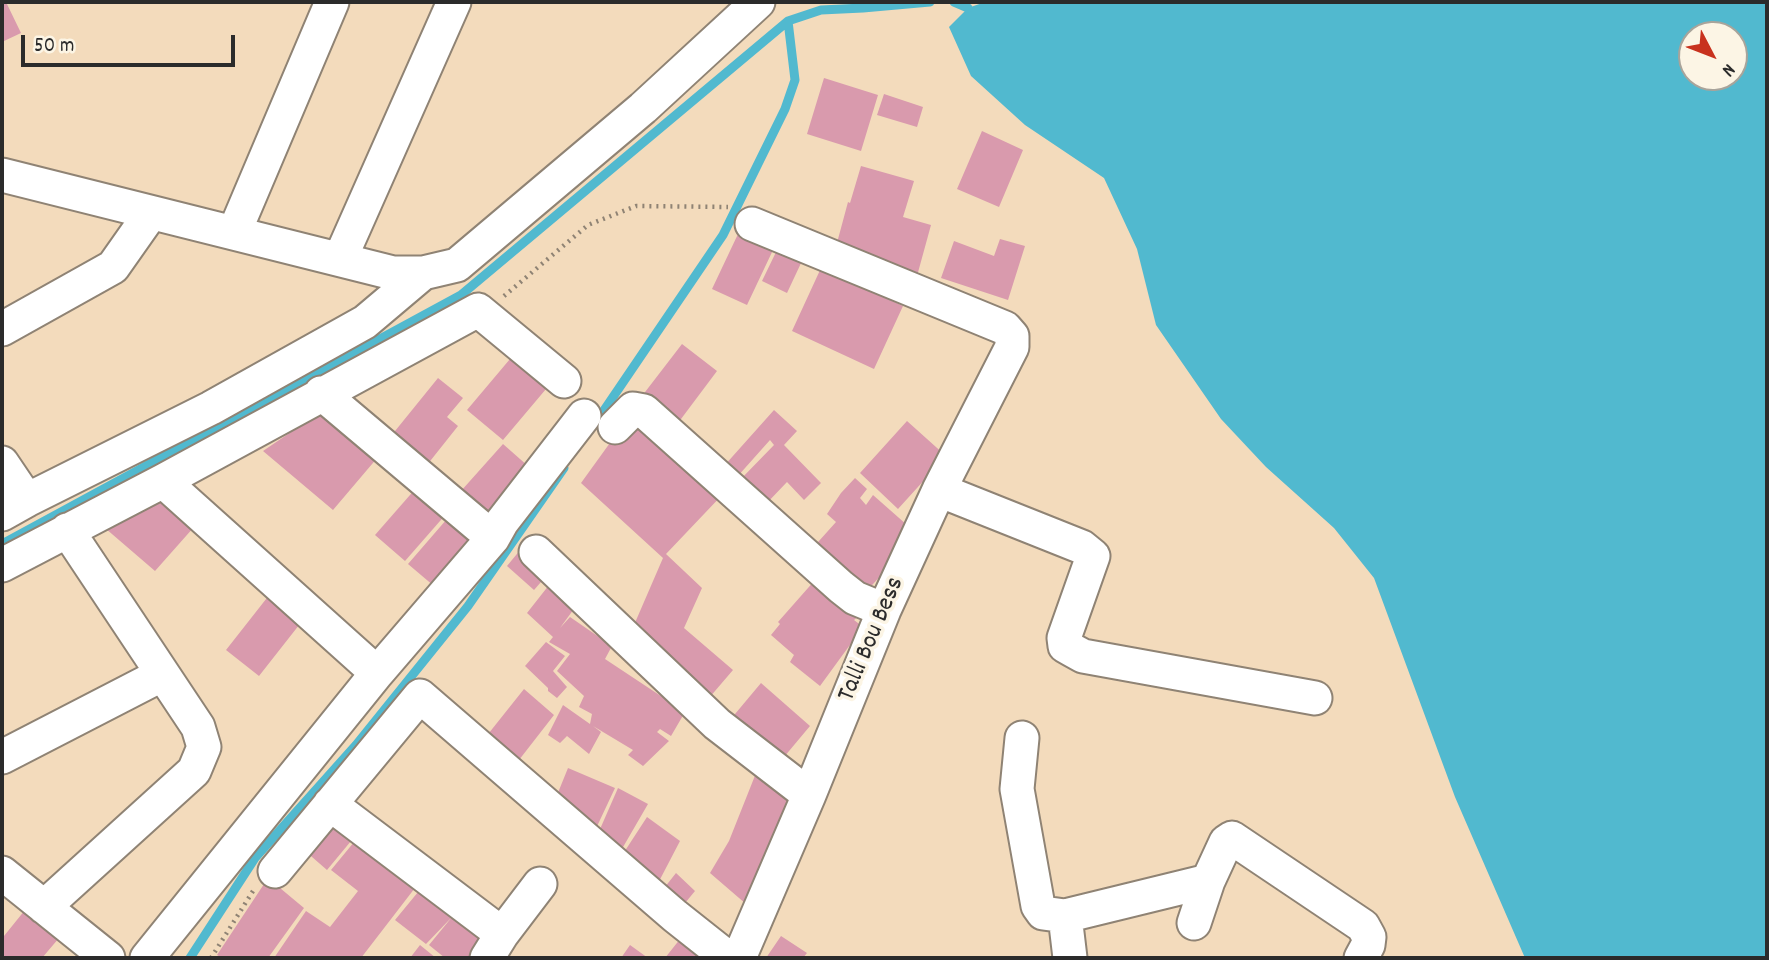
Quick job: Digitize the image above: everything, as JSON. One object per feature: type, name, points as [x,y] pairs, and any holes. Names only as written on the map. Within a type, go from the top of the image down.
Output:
[{"type":"street","points":[[234,233],[332,2]]},
{"type":"street","points":[[340,259],[454,2]]},
{"type":"street","points":[[2,175],[393,273],[423,273],[457,265],[643,108],[758,2]]},
{"type":"street","points":[[2,329],[113,267],[151,213]]},
{"type":"street","name":"Talli Bou Bess","points":[[739,215],[1005,328],[1012,336],[1012,348],[939,491],[884,610],[739,958]]},
{"type":"street","points":[[2,463],[14,507],[211,408],[365,322],[423,273]]},
{"type":"street","points":[[2,565],[478,310],[564,381]]},
{"type":"street","points":[[321,393],[493,538]]},
{"type":"street","points":[[147,958],[377,673],[493,538],[502,522],[599,421],[633,410],[645,411],[841,587],[855,597],[884,610]]},
{"type":"street","points":[[163,481],[377,673]]},
{"type":"street","points":[[939,491],[1082,547],[1093,556],[1064,638],[1065,646],[1072,650],[1083,656],[1108,661],[1315,698]]},
{"type":"street","points":[[44,907],[194,771],[204,747],[198,727],[67,530]]},
{"type":"street","points":[[536,552],[717,723],[809,795]]},
{"type":"street","points":[[2,757],[161,675]]},
{"type":"street","points":[[275,871],[420,696],[675,916],[728,958]]},
{"type":"street","points":[[1022,738],[1017,789],[1038,906],[1043,913],[1065,916],[1208,881]]},
{"type":"street","points":[[330,804],[495,946],[540,884]]},
{"type":"street","points":[[1194,923],[1208,881],[1226,842],[1235,839],[1363,926],[1369,937],[1361,958]]},
{"type":"street","points":[[2,873],[108,958]]},
{"type":"street","points":[[1065,916],[1070,958]]},
{"type":"path","points":[[494,304],[588,225],[636,206],[739,215]]},
{"type":"path","points":[[211,958],[264,874],[275,871]]},
{"type":"water","points":[[985,2],[1767,2],[1767,958],[1525,958],[1455,797],[1374,578],[1334,528],[1266,467],[1221,419],[1156,325],[1137,249],[1104,178],[1025,125],[971,76],[949,27],[968,8]]},
{"type":"building","points":[[2,2],[6,2],[21,33],[2,42]]},
{"type":"building","points":[[824,78],[878,95],[861,151],[807,134]]},
{"type":"building","points":[[884,94],[923,107],[917,127],[877,115]]},
{"type":"building","points":[[982,131],[1023,150],[999,207],[957,189]]},
{"type":"building","points":[[861,166],[914,181],[903,217],[931,225],[917,276],[834,254]]},
{"type":"building","points":[[738,234],[773,250],[747,305],[712,289]]},
{"type":"building","points":[[1000,239],[1025,246],[1008,300],[941,278],[954,241],[994,256]]},
{"type":"building","points":[[777,250],[802,261],[787,293],[762,281]]},
{"type":"building","points":[[821,268],[903,306],[874,369],[792,331]]},
{"type":"building","points":[[682,344],[717,371],[678,423],[642,396]]},
{"type":"building","points":[[510,359],[546,389],[503,440],[467,410]]},
{"type":"building","points":[[438,378],[463,398],[447,417],[458,426],[427,465],[391,436]]},
{"type":"building","points":[[774,410],[797,431],[784,445],[821,483],[804,500],[787,482],[765,505],[739,481],[774,445],[770,440],[737,477],[724,466]]},
{"type":"building","points":[[322,411],[378,457],[333,510],[263,451]]},
{"type":"building","points":[[633,411],[724,493],[666,554],[702,588],[684,628],[733,670],[703,705],[631,632],[663,558],[581,483]]},
{"type":"building","points":[[907,421],[946,456],[898,509],[860,473]]},
{"type":"building","points":[[503,444],[537,474],[494,521],[461,491]]},
{"type":"building","points":[[855,478],[867,489],[860,498],[866,505],[873,495],[907,525],[886,570],[861,597],[810,551],[836,522],[827,514]]},
{"type":"building","points":[[417,487],[447,513],[405,561],[375,535]]},
{"type":"building","points":[[161,500],[194,527],[155,571],[105,528]]},
{"type":"building","points":[[453,512],[485,540],[441,592],[408,564]]},
{"type":"building","points":[[521,549],[548,574],[534,590],[507,566]]},
{"type":"building","points":[[823,571],[864,612],[854,620],[863,627],[820,686],[790,662],[794,655],[771,635],[780,624],[778,622]]},
{"type":"building","points":[[553,580],[579,602],[560,628],[570,617],[612,646],[605,659],[685,712],[671,736],[660,729],[657,732],[669,741],[643,766],[628,755],[633,750],[593,726],[601,732],[589,754],[567,736],[560,743],[548,735],[563,705],[590,724],[592,714],[579,707],[584,696],[557,671],[570,654],[549,642],[553,637],[527,613]]},
{"type":"building","points":[[270,594],[303,620],[259,676],[226,650]]},
{"type":"building","points":[[546,642],[565,656],[553,671],[567,687],[557,698],[525,666]]},
{"type":"building","points":[[761,683],[810,726],[779,763],[730,720]]},
{"type":"building","points":[[524,689],[554,715],[512,769],[481,743]]},
{"type":"building","points":[[760,763],[794,790],[746,904],[710,873],[729,841]]},
{"type":"building","points":[[568,768],[615,788],[592,837],[553,805]]},
{"type":"building","points":[[618,788],[648,804],[619,854],[597,836]]},
{"type":"building","points":[[332,816],[356,835],[327,870],[304,850]]},
{"type":"building","points":[[647,817],[680,841],[655,889],[619,860]]},
{"type":"building","points":[[359,836],[418,884],[361,958],[274,958],[306,911],[330,927],[358,891],[331,870]]},
{"type":"building","points":[[676,873],[695,891],[676,914],[657,897]]},
{"type":"building","points":[[268,878],[304,908],[268,958],[222,958],[217,955]]},
{"type":"building","points":[[423,886],[492,940],[480,958],[445,958],[429,945],[452,917],[426,944],[395,920]]},
{"type":"building","points":[[25,910],[59,938],[42,958],[2,958],[2,935],[4,936]]},
{"type":"building","points":[[688,929],[722,958],[665,958]]},
{"type":"building","points":[[781,936],[807,953],[803,958],[766,958]]},
{"type":"building","points":[[420,945],[436,958],[410,958]]},
{"type":"building","points":[[630,945],[648,958],[621,958]]},
{"type":"waterway","points":[[2,544],[461,295],[788,21],[821,10],[930,2]]},
{"type":"waterway","points":[[954,2],[968,8]]},
{"type":"waterway","points":[[594,425],[723,235],[785,109],[795,80],[788,21]]},
{"type":"waterway","points":[[190,958],[255,858],[356,745],[468,606],[564,468]]}]
